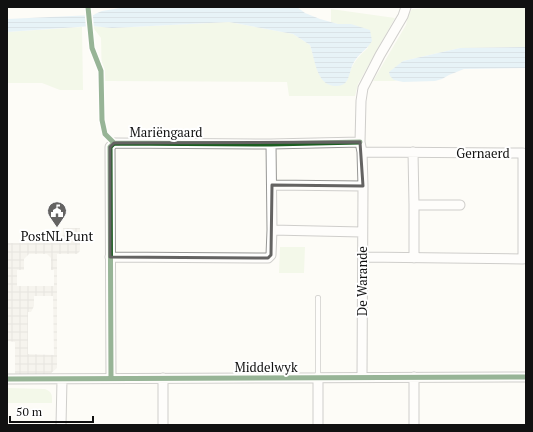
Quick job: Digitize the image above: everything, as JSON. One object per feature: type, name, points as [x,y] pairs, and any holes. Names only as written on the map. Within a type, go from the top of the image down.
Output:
[{"type":"street","name":"De Warande","points":[[362,377],[363,186],[362,152],[360,142],[361,101],[363,88],[403,16],[406,7]]},
{"type":"street","name":"Mariëngaard","points":[[111,378],[110,147],[114,143],[272,144],[360,142]]},
{"type":"street","points":[[110,257],[268,258],[271,255],[272,230],[272,144]]},
{"type":"street","name":"Gernaerd","points":[[362,152],[523,153],[525,232],[523,259],[363,257]]},
{"type":"street","points":[[413,152],[414,258]]},
{"type":"street","points":[[272,185],[363,186]]},
{"type":"street","points":[[414,205],[460,205]]},
{"type":"street","points":[[272,230],[362,232]]},
{"type":"street","points":[[318,377],[318,425]]},
{"type":"street","points":[[414,377],[414,425]]},
{"type":"street","name":"Middelwyk","points":[[7,379],[62,380],[111,378],[526,377]]},
{"type":"street","points":[[163,378],[163,425]]},
{"type":"street","points":[[61,425],[62,380]]},
{"type":"lane","points":[[318,298],[318,377]]},
{"type":"highlighted area","points":[[360,142],[363,186],[272,185],[271,255],[268,258],[110,257],[110,147],[114,143]]},
{"type":"green space","points":[[455,7],[526,7],[526,47],[460,48],[403,61],[394,80],[398,81],[373,81],[406,25],[408,16],[412,9]]},
{"type":"green space","points":[[331,9],[395,18],[358,84],[355,96],[289,96],[287,82],[102,81],[101,38],[92,26],[112,28],[229,22],[293,34],[310,45],[318,71],[346,82],[354,64],[368,48],[351,24],[338,24],[331,22]]},
{"type":"green space","points":[[82,27],[83,90],[60,90],[42,83],[7,83],[7,32]]},
{"type":"green space","points":[[280,247],[305,247],[304,273],[279,273]]},
{"type":"green space","points":[[7,388],[48,390],[52,396],[52,403],[7,403]]},
{"type":"shaded area","points":[[63,228],[80,228],[80,251],[77,254],[57,254],[57,368],[50,374],[15,374],[15,342],[7,341],[7,243],[62,243]],"holes":[[[29,254],[47,254],[51,258],[51,270],[54,270],[54,286],[17,286],[17,270],[24,270],[24,259]],[[34,296],[53,296],[54,355],[28,354],[28,312],[31,312],[34,306]]]},
{"type":"water","points":[[297,7],[305,13],[320,19],[338,24],[351,24],[370,30],[372,41],[354,62],[346,82],[339,86],[334,86],[323,81],[320,76],[310,45],[293,34],[229,22],[112,28],[92,26],[7,32],[7,19],[94,15],[102,11],[120,8]]},
{"type":"water","points":[[526,47],[526,68],[464,69],[435,81],[403,82],[394,80],[390,76],[389,72],[403,61],[460,48]]},
{"type":"cycle path","points":[[88,7],[92,48],[101,71],[102,120],[105,134],[114,143]]},
{"type":"cycle path","points":[[111,378],[110,147],[114,143],[271,144],[360,142]]},
{"type":"cycle path","points":[[7,379],[526,377]]},
{"type":"place","name":"PostNL Punt","points":[[57,228]]}]
